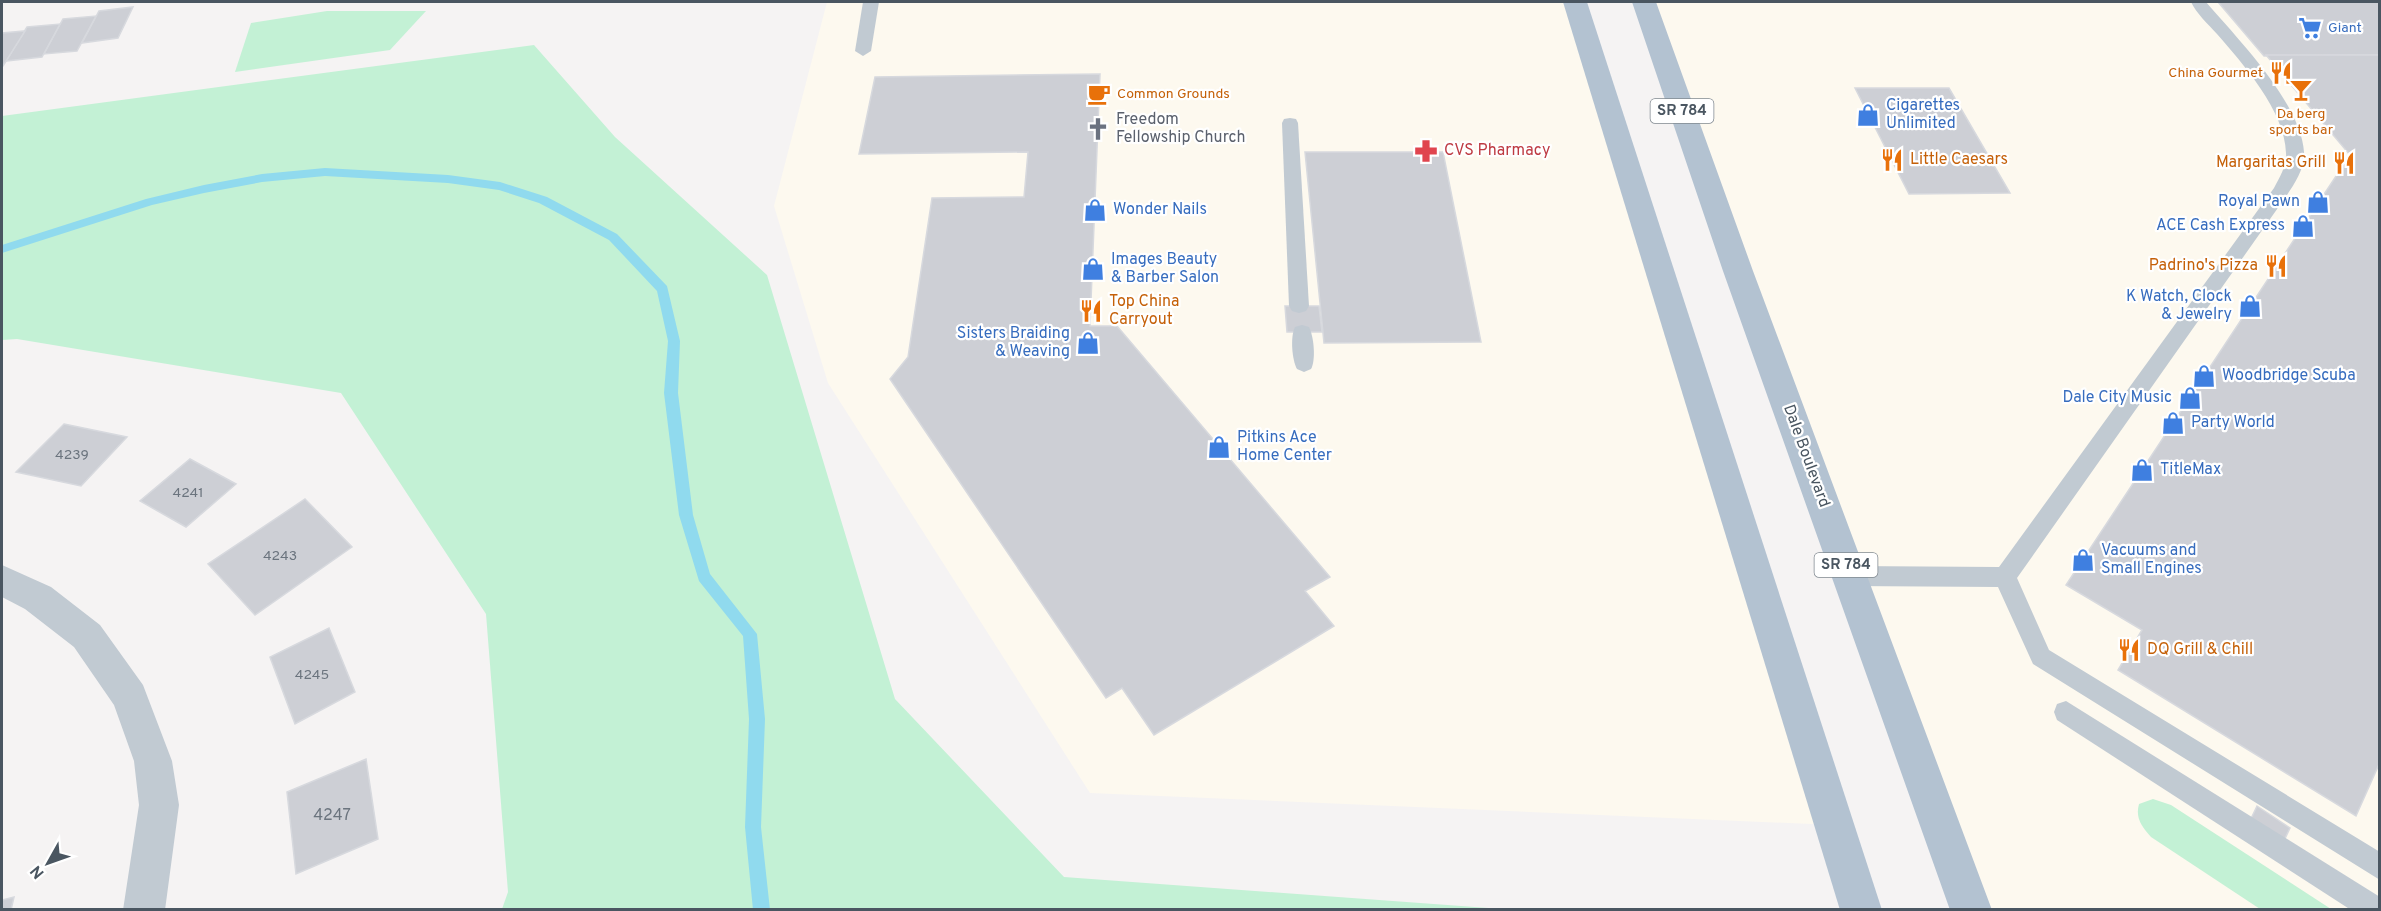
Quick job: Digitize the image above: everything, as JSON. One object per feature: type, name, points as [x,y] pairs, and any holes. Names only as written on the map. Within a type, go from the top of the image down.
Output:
[{"type":"main road","points":[[1575,2],[1861,909]]},
{"type":"main road","name":"Dale Boulevard","points":[[1644,2],[1738,271],[1971,909]]},
{"type":"street","points":[[2,580],[38,598],[87,636],[130,697],[153,761],[159,806],[144,909]]},
{"type":"lane","points":[[863,51],[872,2]]},
{"type":"lane","points":[[2006,577],[2281,191],[2292,172],[2295,153],[2292,135],[2285,116],[2270,92],[2198,2]]},
{"type":"lane","points":[[1290,123],[1299,306]]},
{"type":"lane","points":[[1302,332],[1304,364]]},
{"type":"lane","points":[[1850,576],[2006,577]]},
{"type":"lane","points":[[2006,577],[2040,657],[2379,867]]},
{"type":"lane","points":[[2066,712],[2376,909]]},
{"type":"shaded area","points":[[827,2],[1575,2],[1834,825],[1090,793],[828,383],[774,206]]},
{"type":"shaded area","points":[[1643,2],[2379,2],[2379,909],[1971,909]]},
{"type":"green space","points":[[327,11],[426,11],[390,50],[235,72],[251,23]]},
{"type":"green space","points":[[534,45],[615,137],[767,275],[895,699],[1064,877],[1502,909],[502,909],[508,892],[486,614],[341,393],[17,339],[2,340],[2,116]]},
{"type":"green space","points":[[2153,799],[2171,805],[2331,909],[2260,909],[2151,837],[2140,822],[2138,809],[2139,804]]},
{"type":"building","name":"Giant","points":[[2218,2],[2380,2],[2380,55],[2264,56]]},
{"type":"building","points":[[133,7],[118,38],[82,43],[99,11]]},
{"type":"building","points":[[96,16],[77,51],[44,54],[63,19]]},
{"type":"building","points":[[60,24],[42,57],[6,61],[27,27]]},
{"type":"building","points":[[25,31],[3,66],[2,66],[2,33]]},
{"type":"building","points":[[2266,55],[2380,55],[2380,762],[2356,816],[2118,670],[2142,630],[2066,585],[2350,155]]},
{"type":"building","points":[[1100,74],[1090,326],[1117,326],[1330,577],[1305,591],[1334,626],[1154,735],[1122,688],[1106,698],[890,379],[908,357],[932,198],[1024,197],[1028,152],[859,154],[875,77]]},
{"type":"building","points":[[1855,88],[1949,88],[2010,193],[1909,194]]},
{"type":"building","points":[[1305,152],[1443,152],[1481,342],[1324,343]]},
{"type":"building","points":[[1285,306],[1319,306],[1322,332],[1287,332]]},
{"type":"building","points":[[64,424],[127,437],[81,486],[16,472]]},
{"type":"building","points":[[190,459],[236,484],[186,527],[140,501]]},
{"type":"building","points":[[305,499],[352,547],[255,615],[208,564]]},
{"type":"building","points":[[329,628],[355,692],[295,724],[270,657]]},
{"type":"building","points":[[366,759],[378,839],[296,874],[287,792]]},
{"type":"building","points":[[2257,806],[2290,828],[2281,847],[2248,825]]},
{"type":"building","points":[[14,897],[11,910],[2,910],[2,900]]},
{"type":"waterway","points":[[2,249],[150,202],[204,189],[262,178],[325,172],[448,179],[500,186],[543,200],[613,237],[663,289],[674,341],[671,393],[686,515],[704,577],[750,634],[757,719],[753,827],[762,910]]},
{"type":"place","name":"Giant","points":[[2310,28]]},
{"type":"place","name":"China Gourmet","points":[[2281,73]]},
{"type":"place","name":"Da berg sports bar","points":[[2301,90]]},
{"type":"place","name":"Common Grounds","points":[[1099,94]]},
{"type":"place","name":"Cigarettes Unlimited","points":[[1868,115]]},
{"type":"place","name":"Freedom Fellowship Church","points":[[1098,129]]},
{"type":"place","name":"CVS Pharmacy","points":[[1426,151]]},
{"type":"place","name":"Little Caesars","points":[[1892,160]]},
{"type":"place","name":"Margaritas Grill","points":[[2344,163]]},
{"type":"place","name":"Royal Pawn","points":[[2318,202]]},
{"type":"place","name":"Wonder Nails","points":[[1095,210]]},
{"type":"place","name":"ACE Cash Express","points":[[2303,226]]},
{"type":"place","name":"Padrino's Pizza","points":[[2276,266]]},
{"type":"place","name":"Images Beauty & Barber Salon","points":[[1093,269]]},
{"type":"place","name":"K Watch, Clock & Jewelry","points":[[2250,306]]},
{"type":"place","name":"Top China Carryout","points":[[1091,311]]},
{"type":"place","name":"Sisters Braiding & Weaving","points":[[1088,343]]},
{"type":"place","name":"Woodbridge Scuba","points":[[2204,376]]},
{"type":"place","name":"Dale City Music","points":[[2190,398]]},
{"type":"place","name":"Party World","points":[[2173,423]]},
{"type":"place","name":"Pitkins Ace Home Center","points":[[1219,447]]},
{"type":"place","name":"TitleMax","points":[[2142,470]]},
{"type":"place","name":"Vacuums and Small Engines","points":[[2083,560]]},
{"type":"place","name":"DQ Grill & Chill","points":[[2129,650]]}]
